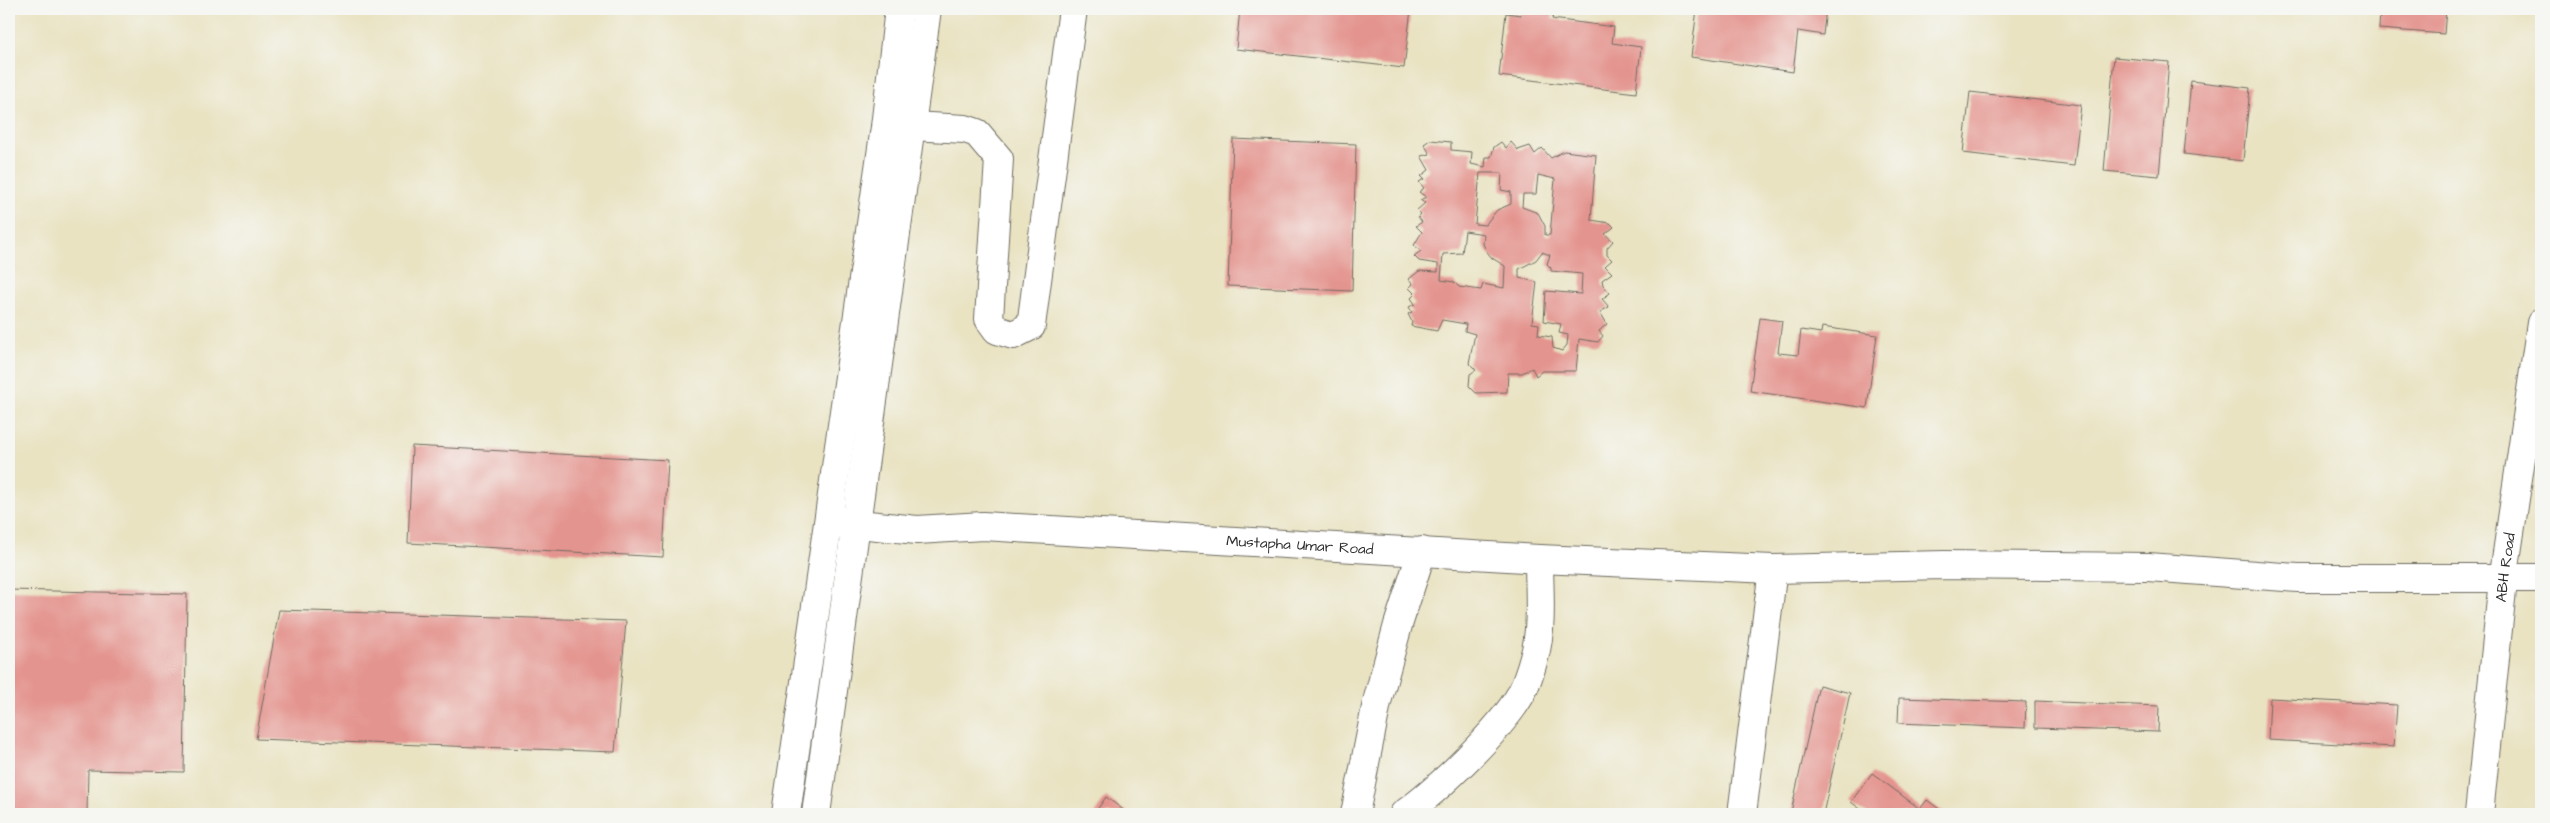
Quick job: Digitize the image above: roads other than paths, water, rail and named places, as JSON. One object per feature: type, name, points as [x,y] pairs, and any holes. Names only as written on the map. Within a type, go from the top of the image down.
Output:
[{"type":"street","points":[[786,814],[885,127],[899,9]]},
{"type":"street","points":[[816,814],[927,9]]},
{"type":"street","points":[[912,126],[965,129],[977,133],[999,159],[989,319],[997,330],[1013,335],[1031,326],[1073,9]]},
{"type":"street","name":"ABH Road","points":[[2479,814],[2502,580],[2541,323]]},
{"type":"street","name":"Mustapha Umar Road","points":[[828,521],[916,530],[983,526],[1539,559],[1774,569],[1944,565],[2148,567],[2298,578],[2502,580]]},
{"type":"street","points":[[1355,814],[1377,702],[1398,625],[1422,551]]},
{"type":"street","points":[[1404,814],[1459,766],[1498,724],[1521,693],[1534,657],[1539,614],[1539,559]]},
{"type":"street","points":[[1742,814],[1774,569]]},
{"type":"street","points":[[2502,580],[2541,578]]}]
